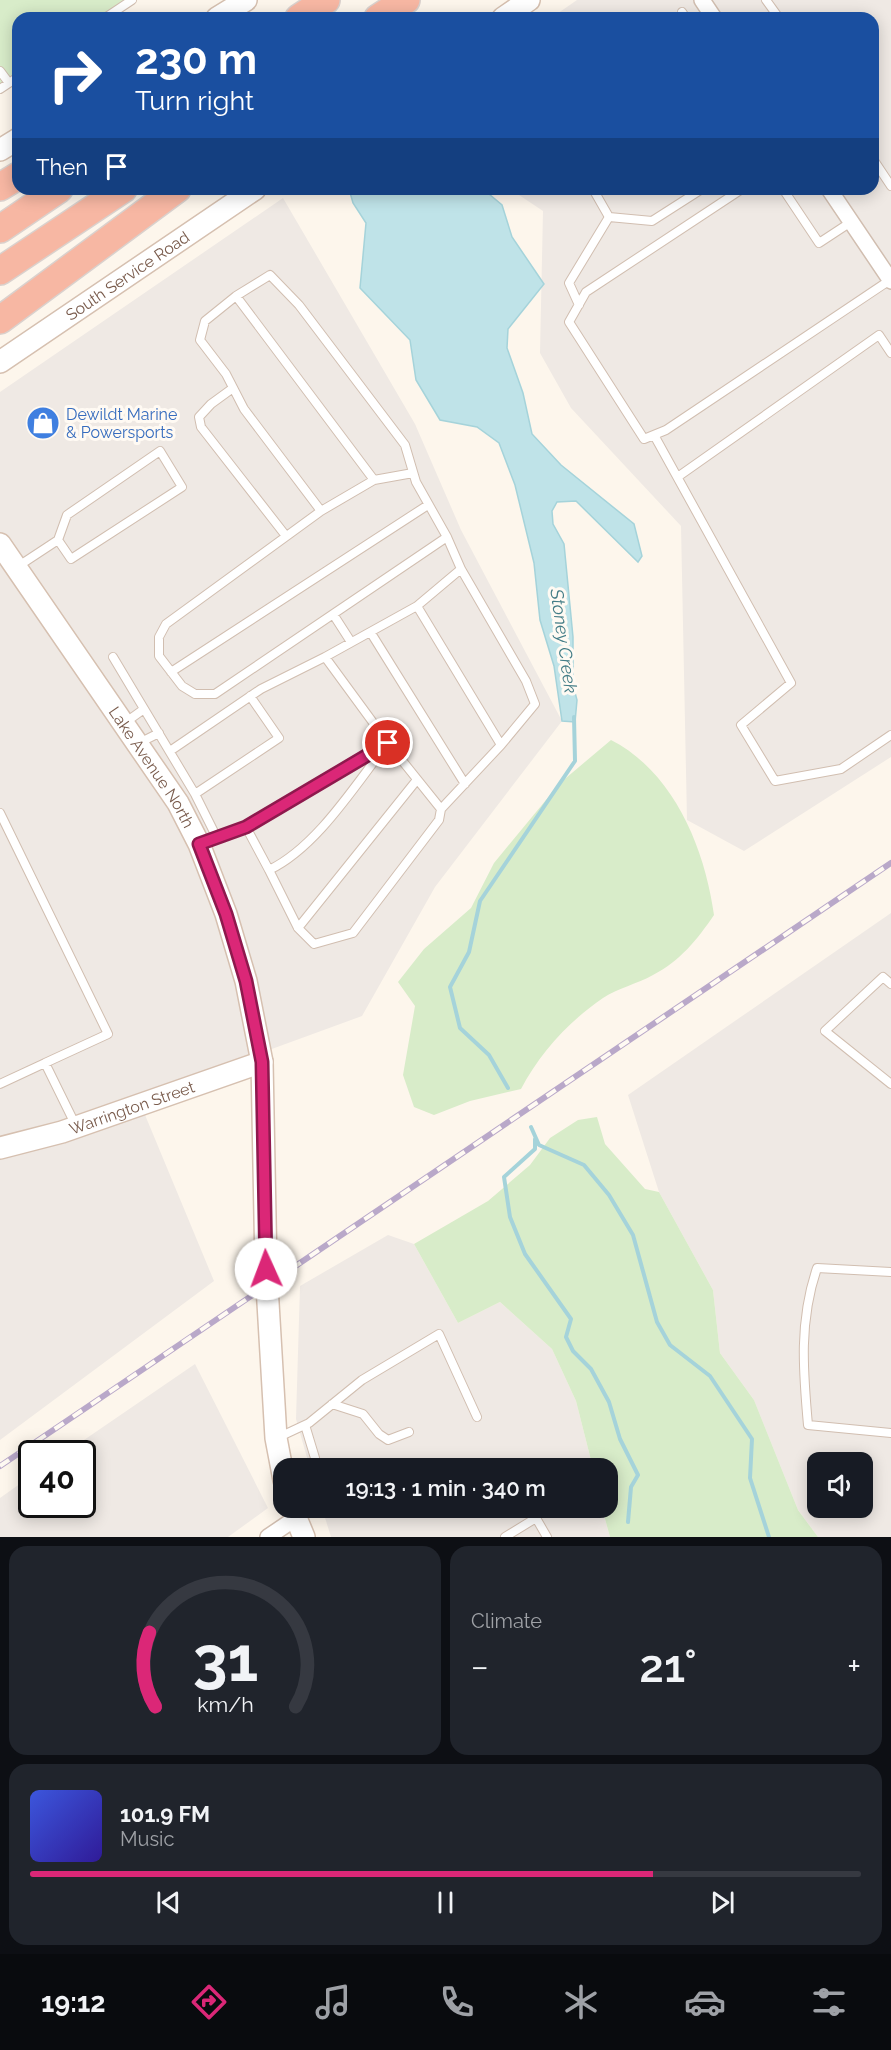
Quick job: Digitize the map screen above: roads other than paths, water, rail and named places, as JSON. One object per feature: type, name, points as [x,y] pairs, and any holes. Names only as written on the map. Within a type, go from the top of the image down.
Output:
[{"type":"highway","points":[[308,12],[326,0]]},
{"type":"highway","points":[[388,12],[406,0]]},
{"type":"highway","points":[[0,229],[50,195]]},
{"type":"highway","points":[[0,271],[114,195]]},
{"type":"highway","points":[[0,320],[169,195]]},
{"type":"street","points":[[227,12],[246,0]]},
{"type":"street","points":[[511,12],[529,0]]},
{"type":"street","name":"South Service Road","points":[[0,362],[246,195]]},
{"type":"street","points":[[833,195],[891,281]]},
{"type":"street","name":"Lake Avenue North","points":[[0,544],[178,803],[208,840],[226,914],[246,981],[262,1062],[263,1201],[276,1438],[280,1458]]},
{"type":"street","name":"Warrington Street","points":[[0,1148],[76,1127],[262,1062]]},
{"type":"street","points":[[268,1537],[297,1521]]},
{"type":"lane","points":[[114,12],[132,0]]},
{"type":"lane","points":[[0,71],[9,83]]},
{"type":"lane","points":[[0,89],[12,81]]},
{"type":"lane","points":[[879,168],[891,186]]},
{"type":"lane","points":[[596,195],[609,217]]},
{"type":"lane","points":[[609,217],[652,221],[693,195]]},
{"type":"lane","points":[[733,195],[586,292],[569,322],[644,439],[676,423],[891,281]]},
{"type":"lane","points":[[787,195],[819,243],[851,222]]},
{"type":"lane","points":[[579,306],[569,283],[609,217]]},
{"type":"lane","points":[[246,827],[298,928],[314,944],[353,933],[439,820],[441,809],[501,745],[535,704],[526,681],[461,569],[447,537],[428,505],[413,473],[405,445],[299,305],[270,275],[237,296],[205,321],[200,340],[233,388],[244,409],[321,511]]},
{"type":"lane","points":[[237,296],[374,480]]},
{"type":"lane","points":[[679,476],[879,335],[891,353]]},
{"type":"lane","points":[[233,388],[210,404],[199,417],[201,427],[286,536]]},
{"type":"lane","points":[[654,435],[679,476],[791,683],[741,725],[775,781],[841,770],[891,735]]},
{"type":"lane","points":[[16,568],[58,540],[67,515],[160,451],[182,487],[71,560],[58,540]]},
{"type":"lane","points":[[413,473],[374,480],[321,511],[286,536],[166,624],[159,637],[159,656],[182,686],[195,694],[215,694],[447,537]]},
{"type":"lane","points":[[171,672],[428,505]]},
{"type":"lane","points":[[170,750],[250,696],[371,633],[417,606],[461,569]]},
{"type":"lane","points":[[417,606],[501,745]]},
{"type":"lane","points":[[333,614],[351,642]]},
{"type":"lane","points":[[371,633],[465,784]]},
{"type":"lane","points":[[113,657],[195,794],[208,840],[246,827],[388,743]]},
{"type":"lane","points":[[325,657],[416,781],[441,809]]},
{"type":"lane","points":[[195,794],[279,738],[250,696]]},
{"type":"lane","points":[[124,723],[144,709]]},
{"type":"lane","points":[[138,744],[159,733]]},
{"type":"lane","points":[[268,870],[283,864],[313,838],[388,743]]},
{"type":"lane","points":[[298,928],[416,781]]},
{"type":"lane","points":[[0,813],[108,1034],[0,1084]]},
{"type":"lane","points":[[891,984],[884,977],[825,1031],[891,1084]]},
{"type":"lane","points":[[45,1063],[76,1127]]},
{"type":"lane","points":[[891,1272],[817,1268],[809,1290],[802,1353],[808,1425],[891,1433]]},
{"type":"lane","points":[[276,1438],[305,1425],[362,1380],[439,1334],[477,1417]]},
{"type":"lane","points":[[333,1404],[363,1414],[379,1434],[388,1440],[409,1432]]},
{"type":"lane","points":[[305,1425],[315,1458]]},
{"type":"lane","points":[[504,1537],[536,1518],[547,1537]]},
{"type":"water","points":[[351,195],[490,195],[502,205],[512,237],[544,284],[508,329],[507,348],[523,393],[532,434],[561,465],[634,524],[642,556],[638,562],[576,501],[557,502],[552,511],[553,524],[564,544],[573,637],[573,685],[577,700],[575,722],[562,721],[554,666],[540,620],[534,563],[515,485],[499,443],[477,427],[440,420],[416,380],[410,340],[360,288],[366,223],[353,203]]},
{"type":"waterway","name":"Stoney Creek","points":[[508,1088],[489,1055],[460,1028],[450,987],[469,952],[480,901],[575,761],[574,717]]},
{"type":"waterway","name":"Stoney Creek","points":[[531,1127],[539,1145],[584,1165],[609,1195],[633,1235],[657,1322],[670,1345],[710,1376],[752,1439],[750,1478],[769,1537]]},
{"type":"waterway","points":[[535,1139],[535,1149],[504,1177],[510,1217],[525,1254],[571,1319],[566,1337],[573,1351],[591,1369],[609,1402],[620,1439],[638,1475],[631,1487],[628,1522]]},
{"type":"railway","points":[[0,1466],[891,863]]},
{"type":"place","name":"Dewildt Marine & Powersports","points":[[43,423]]}]
